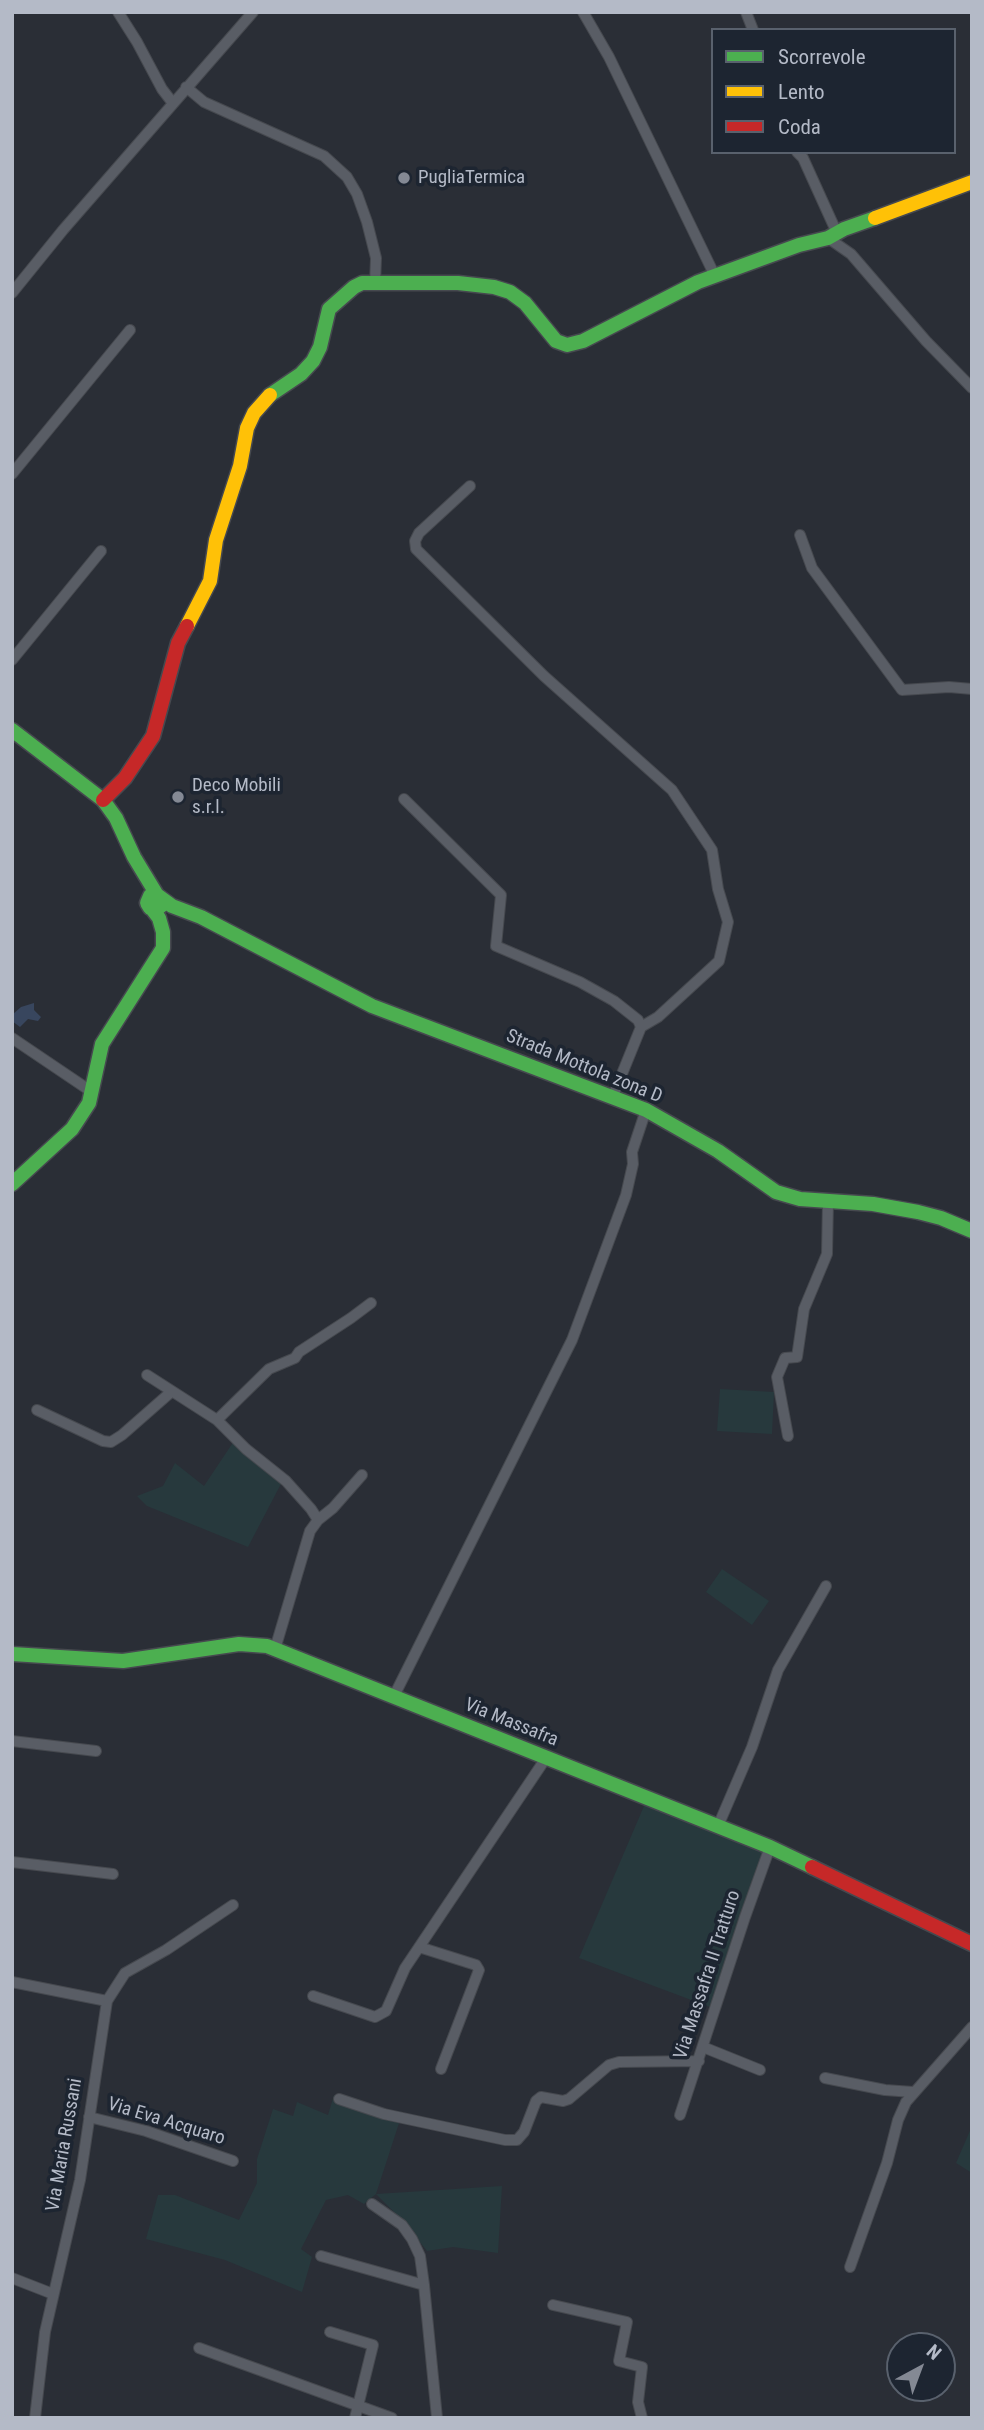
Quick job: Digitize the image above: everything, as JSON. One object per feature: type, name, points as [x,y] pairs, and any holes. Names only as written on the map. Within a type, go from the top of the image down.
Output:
[{"type":"main road","points":[[103,800],[125,778],[153,736],[178,643],[210,581],[216,540],[236,479],[247,428],[254,413],[269,396],[301,374],[313,361],[320,347],[329,309],[354,286],[362,283],[458,283],[510,292],[525,303],[556,341],[567,345],[583,341],[698,282],[799,245],[832,236],[972,181]]},
{"type":"main road","points":[[12,730],[103,800],[116,818],[134,857],[138,879],[157,905],[163,932],[163,948],[102,1044],[89,1103],[72,1129],[12,1184]]},
{"type":"main road","name":"Strada Mottola zona D","points":[[157,905],[171,910],[186,910],[372,1006],[646,1110],[710,1146],[776,1192],[800,1199],[873,1204],[918,1212],[972,1231]]},
{"type":"main road","name":"Via Massafra","points":[[12,1654],[123,1661],[239,1644],[275,1649],[770,1847],[972,1944]]},
{"type":"street","points":[[118,12],[172,102]]},
{"type":"street","points":[[12,293],[172,102],[253,12]]},
{"type":"street","points":[[583,12],[609,58],[715,276]]},
{"type":"street","points":[[186,87],[204,102],[324,156],[347,177],[357,194],[367,222],[376,258],[375,284]]},
{"type":"street","points":[[799,154],[803,158],[832,236],[972,388]]},
{"type":"street","points":[[12,474],[130,330]]},
{"type":"street","points":[[470,486],[419,533],[415,541],[416,549],[544,676],[672,790],[712,850],[718,889],[729,922],[719,961],[658,1017],[640,1027]]},
{"type":"street","points":[[800,535],[818,577],[902,690],[949,687],[972,689]]},
{"type":"street","points":[[12,660],[101,551]]},
{"type":"street","points":[[404,799],[501,895],[496,946],[580,982],[614,1001],[638,1020],[640,1027],[613,1096]]},
{"type":"street","points":[[12,1038],[92,1092]]},
{"type":"street","points":[[394,1696],[572,1340],[626,1195],[633,1164],[632,1152],[646,1110]]},
{"type":"street","points":[[788,1436],[777,1377],[785,1358],[797,1357],[804,1309],[827,1254],[828,1202]]},
{"type":"street","points":[[217,1420],[269,1369],[295,1358],[299,1352],[371,1303]]},
{"type":"street","points":[[147,1375],[217,1420],[246,1449],[286,1481],[312,1509],[318,1520]]},
{"type":"street","points":[[37,1410],[103,1441],[111,1442],[171,1392]]},
{"type":"street","points":[[275,1649],[310,1531],[362,1475]]},
{"type":"street","points":[[718,1826],[752,1747],[778,1670],[825,1586]]},
{"type":"street","points":[[12,1741],[96,1751]]},
{"type":"street","points":[[313,1996],[375,2017],[386,2011],[405,1968],[546,1758]]},
{"type":"street","name":"Via Massafra II Tratturo","points":[[680,2115],[770,1847]]},
{"type":"street","points":[[12,1862],[113,1874]]},
{"type":"street","points":[[12,1982],[107,2001],[125,1973],[166,1950],[233,1905]]},
{"type":"street","points":[[419,1947],[476,1965],[479,1970],[441,2069]]},
{"type":"street","name":"Via Maria Russani","points":[[35,2418],[45,2332],[80,2180],[107,2001]]},
{"type":"street","points":[[849,2267],[887,2162],[898,2120],[913,2092],[972,2027]]},
{"type":"street","points":[[703,2047],[760,2070]]},
{"type":"street","points":[[339,2099],[384,2114],[505,2140],[517,2140],[524,2132],[536,2101],[541,2097],[563,2101],[569,2099],[610,2065],[619,2062],[699,2061]]},
{"type":"street","points":[[825,2078],[885,2090],[913,2092]]},
{"type":"street","name":"Via Eva Acquaro","points":[[89,2117],[146,2131],[233,2161]]},
{"type":"street","points":[[372,2204],[402,2225],[419,2256],[437,2418]]},
{"type":"street","points":[[321,2256],[424,2285]]},
{"type":"street","points":[[12,2277],[53,2294]]},
{"type":"street","points":[[553,2305],[627,2322],[619,2361],[642,2367],[638,2402],[642,2418]]},
{"type":"street","points":[[330,2332],[373,2345],[355,2418]]},
{"type":"street","points":[[199,2348],[392,2418]]},
{"type":"shaded area","points":[[720,1389],[774,1392],[772,1434],[717,1431]]},
{"type":"shaded area","points":[[234,1441],[283,1480],[248,1547],[147,1506],[137,1496],[163,1486],[175,1463],[204,1486]]},
{"type":"shaded area","points":[[722,1569],[769,1601],[752,1625],[706,1592]]},
{"type":"shaded area","points":[[647,1799],[766,1850],[710,2007],[579,1958]]},
{"type":"shaded area","points":[[334,2095],[401,2117],[376,2194],[364,2204],[348,2195],[326,2200],[301,2249],[312,2257],[302,2292],[225,2260],[146,2239],[158,2195],[175,2195],[239,2220],[257,2183],[257,2159],[273,2109],[293,2116],[297,2102],[328,2115]]},
{"type":"shaded area","points":[[972,2126],[972,2173],[956,2163]]},
{"type":"shaded area","points":[[502,2186],[498,2253],[453,2247],[427,2251],[404,2222],[376,2194]]},
{"type":"water","points":[[34,1003],[34,1010],[41,1017],[38,1021],[28,1019],[20,1027],[12,1021],[12,1015],[21,1007]]},
{"type":"traffic: fast","points":[[270,395],[301,374],[313,361],[320,347],[329,309],[362,283],[458,283],[494,287],[510,292],[525,303],[556,341],[567,345],[583,341],[698,282],[799,245],[828,238],[875,218]]},
{"type":"traffic: fast","points":[[12,730],[103,800],[116,818],[134,857],[157,895]]},
{"type":"traffic: fast","points":[[162,900],[162,905],[157,909],[150,908],[147,903],[150,896],[157,895],[172,906],[201,917],[372,1006],[646,1110],[718,1151],[776,1192],[800,1199],[873,1204],[918,1212],[972,1231]]},
{"type":"traffic: fast","points":[[12,1184],[72,1129],[89,1103],[102,1044],[163,948],[163,932],[159,918],[152,909]]},
{"type":"traffic: fast","points":[[12,1654],[123,1661],[239,1644],[267,1646],[770,1847],[812,1867]]},
{"type":"traffic: slow","points":[[875,218],[972,182]]},
{"type":"traffic: slow","points":[[187,626],[210,581],[216,540],[240,466],[247,428],[254,413],[270,395]]},
{"type":"traffic: jam","points":[[103,800],[125,778],[153,736],[178,643],[187,626]]},
{"type":"traffic: jam","points":[[812,1867],[972,1944]]},
{"type":"place","name":"PugliaTermica","points":[[404,178]]},
{"type":"place","name":"Deco Mobili s.r.l.","points":[[178,797]]}]
